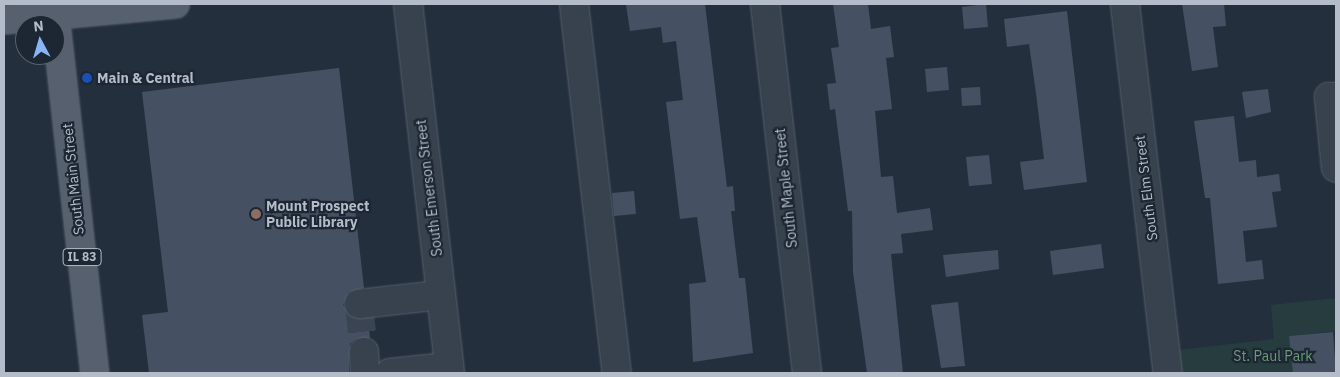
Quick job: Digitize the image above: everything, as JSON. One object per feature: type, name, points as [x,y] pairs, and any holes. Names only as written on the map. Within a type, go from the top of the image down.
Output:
[{"type":"main road","points":[[4,20],[55,9],[175,4]]},
{"type":"main road","name":"South Main Street","points":[[55,9],[95,373]]},
{"type":"street","name":"South Emerson Street","points":[[408,4],[450,370]]},
{"type":"street","points":[[574,4],[616,373]]},
{"type":"street","name":"South Maple Street","points":[[765,4],[807,373]]},
{"type":"street","name":"South Elm Street","points":[[1125,4],[1168,373]]},
{"type":"street","points":[[1336,96],[1329,97],[1336,168]]},
{"type":"street","points":[[359,304],[441,296]]},
{"type":"street","points":[[390,373],[450,370]]},
{"type":"green space","name":"St. Paul Park","points":[[1336,298],[1336,331],[1289,336],[1294,373],[1181,373],[1178,350],[1274,339],[1271,305]]},
{"type":"building","points":[[705,4],[727,187],[733,186],[735,211],[731,211],[739,278],[745,278],[753,353],[693,362],[689,284],[706,282],[697,217],[680,219],[666,102],[683,100],[676,41],[663,43],[661,27],[630,31],[626,5]]},
{"type":"building","points":[[833,4],[868,4],[871,29],[890,26],[894,57],[886,58],[892,109],[875,111],[881,177],[893,176],[897,213],[930,208],[933,230],[901,234],[903,253],[891,254],[903,373],[867,373],[853,272],[852,211],[848,211],[835,109],[830,110],[827,84],[836,83],[831,48],[839,47]]},
{"type":"building","points":[[986,4],[988,27],[964,29],[962,7]]},
{"type":"building","points":[[1182,4],[1224,4],[1226,26],[1213,27],[1218,67],[1192,71]]},
{"type":"building","points":[[1067,11],[1087,182],[1024,190],[1020,162],[1044,159],[1029,44],[1007,47],[1004,19]]},
{"type":"building","points":[[947,67],[949,90],[927,92],[925,69]]},
{"type":"building","name":"Mount Prospect Public Library","points":[[339,68],[364,288],[349,292],[343,305],[352,318],[368,319],[370,338],[356,339],[350,344],[349,373],[149,373],[142,315],[168,312],[142,92]]},
{"type":"building","points":[[980,87],[981,105],[962,106],[961,88]]},
{"type":"building","points":[[1268,89],[1271,112],[1246,118],[1242,92]]},
{"type":"building","points":[[1234,116],[1239,162],[1256,160],[1257,177],[1279,174],[1281,191],[1272,192],[1277,227],[1243,231],[1246,262],[1262,260],[1264,279],[1218,284],[1210,198],[1205,198],[1194,121]]},
{"type":"building","points":[[989,155],[992,184],[969,186],[966,157]]},
{"type":"building","points":[[634,191],[636,214],[614,216],[612,193]]},
{"type":"building","points":[[1101,244],[1104,268],[1053,275],[1050,251]]},
{"type":"building","points":[[998,250],[999,269],[946,277],[943,255]]},
{"type":"building","points":[[958,302],[965,366],[941,368],[931,305]]},
{"type":"building","points":[[1333,332],[1336,373],[1293,373],[1289,336]]},
{"type":"tunnel","points":[[359,304],[364,352]]},
{"type":"place","name":"Main & Central","points":[[87,78]]},
{"type":"place","name":"Mount Prospect Public Library","points":[[256,214]]}]
